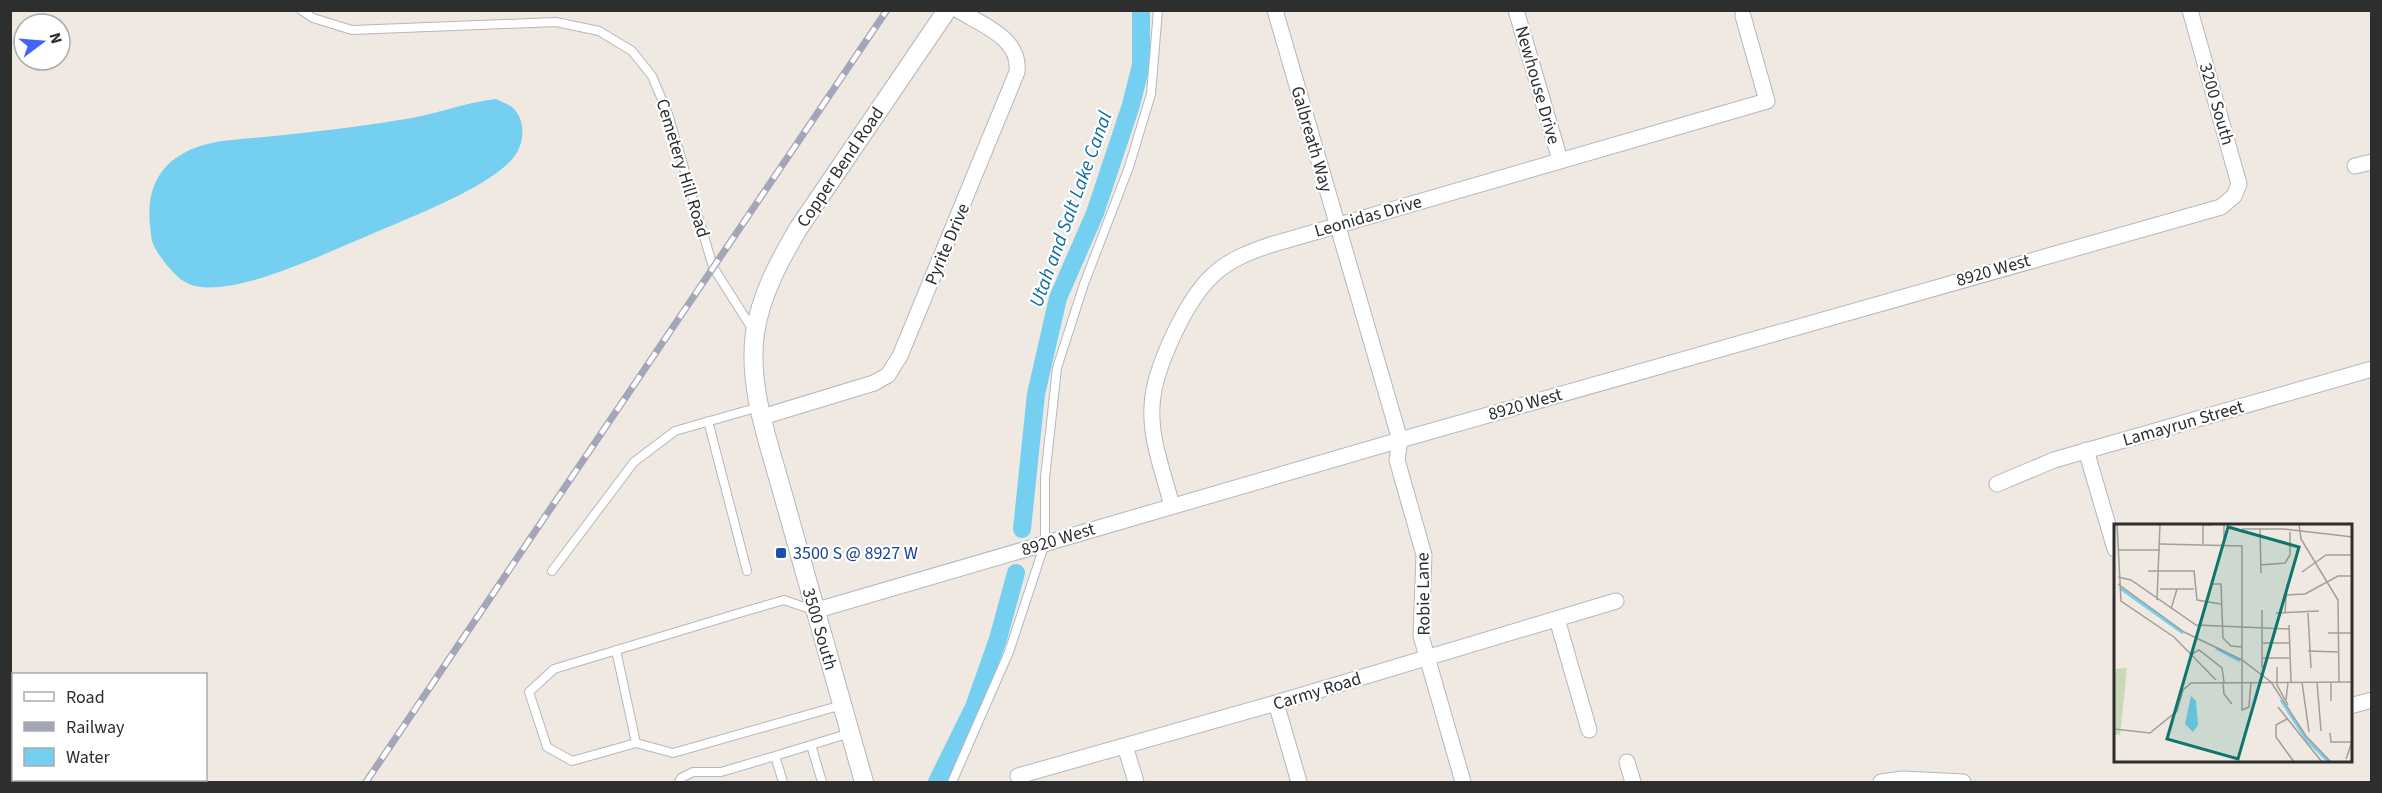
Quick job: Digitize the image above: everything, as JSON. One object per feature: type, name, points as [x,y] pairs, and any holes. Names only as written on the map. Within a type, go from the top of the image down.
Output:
[{"type":"street","name":"Copper Bend Road","points":[[755,334],[764,294],[789,245],[946,10]]},
{"type":"street","name":"Pyrite Drive","points":[[761,412],[874,383],[888,375],[900,356],[1017,72],[1017,57],[1005,39],[958,10]]},
{"type":"street","name":"Galbreath Way","points":[[1275,10],[1400,440]]},
{"type":"street","name":"Newhouse Drive","points":[[1516,10],[1560,160]]},
{"type":"street","name":"3200 South","points":[[2190,10],[2239,184],[2234,196]]},
{"type":"street","name":"Leonidas Drive","points":[[1172,506],[1156,443],[1152,406],[1156,382],[1166,353],[1196,294],[1213,275],[1251,251],[1767,101],[1743,16]]},
{"type":"street","points":[[2355,166],[2372,162]]},
{"type":"street","name":"8920 West","points":[[814,611],[1400,440],[2205,212],[2221,207],[2234,196]]},
{"type":"street","name":"3500 South","points":[[755,334],[754,364],[761,412],[814,611],[864,783]]},
{"type":"street","name":"Lamayrun Street","points":[[1997,484],[2039,465],[2086,450],[2372,369]]},
{"type":"street","name":"Robie Lane","points":[[1400,440],[1397,459],[1424,555],[1421,636],[1463,783]]},
{"type":"street","points":[[2086,450],[2114,546]]},
{"type":"street","name":"Carmy Road","points":[[1018,776],[1276,703],[1616,601]]},
{"type":"street","points":[[1557,619],[1589,730]]},
{"type":"street","points":[[2352,705],[2372,700]]},
{"type":"street","points":[[1276,703],[1299,783]]},
{"type":"street","points":[[1125,746],[1136,783]]},
{"type":"street","points":[[1627,762],[1633,783]]},
{"type":"street","points":[[1881,783],[1903,779],[1963,783]]},
{"type":"lane","name":"Cemetery Hill Road","points":[[301,10],[314,18],[352,30],[556,22],[598,31],[632,51],[652,76],[668,114],[713,267],[755,334]]},
{"type":"lane","points":[[952,783],[1009,652],[1045,543],[1045,478],[1058,368],[1084,284],[1129,166],[1151,94],[1158,10]]},
{"type":"lane","points":[[552,570],[634,462],[675,431],[761,412]]},
{"type":"lane","points":[[708,422],[747,571]]},
{"type":"lane","points":[[814,611],[784,600],[554,669],[529,692],[547,747],[572,761],[636,743],[673,753],[842,705]]},
{"type":"lane","points":[[616,650],[636,743]]},
{"type":"lane","points":[[679,783],[681,778],[693,772],[721,772],[850,734]]},
{"type":"lane","points":[[811,745],[822,783]]},
{"type":"lane","points":[[775,756],[783,783]]},
{"type":"water","points":[[496,99],[511,106],[517,112],[522,124],[522,138],[518,151],[502,169],[445,202],[335,250],[250,281],[234,285],[206,287],[189,284],[173,273],[153,244],[150,206],[159,175],[181,155],[196,148],[231,140],[322,131],[412,118]]},
{"type":"waterway","name":"Utah and Salt Lake Canal","points":[[1022,529],[1036,394],[1058,298],[1095,213],[1131,105],[1141,65],[1141,10]]},
{"type":"waterway","name":"Utah and Salt Lake Canal","points":[[937,782],[974,707],[998,639],[1016,573]]},
{"type":"railway","points":[[366,782],[887,10]]},
{"type":"place","name":"3500 S @ 8927 W","points":[[781,553]]}]
